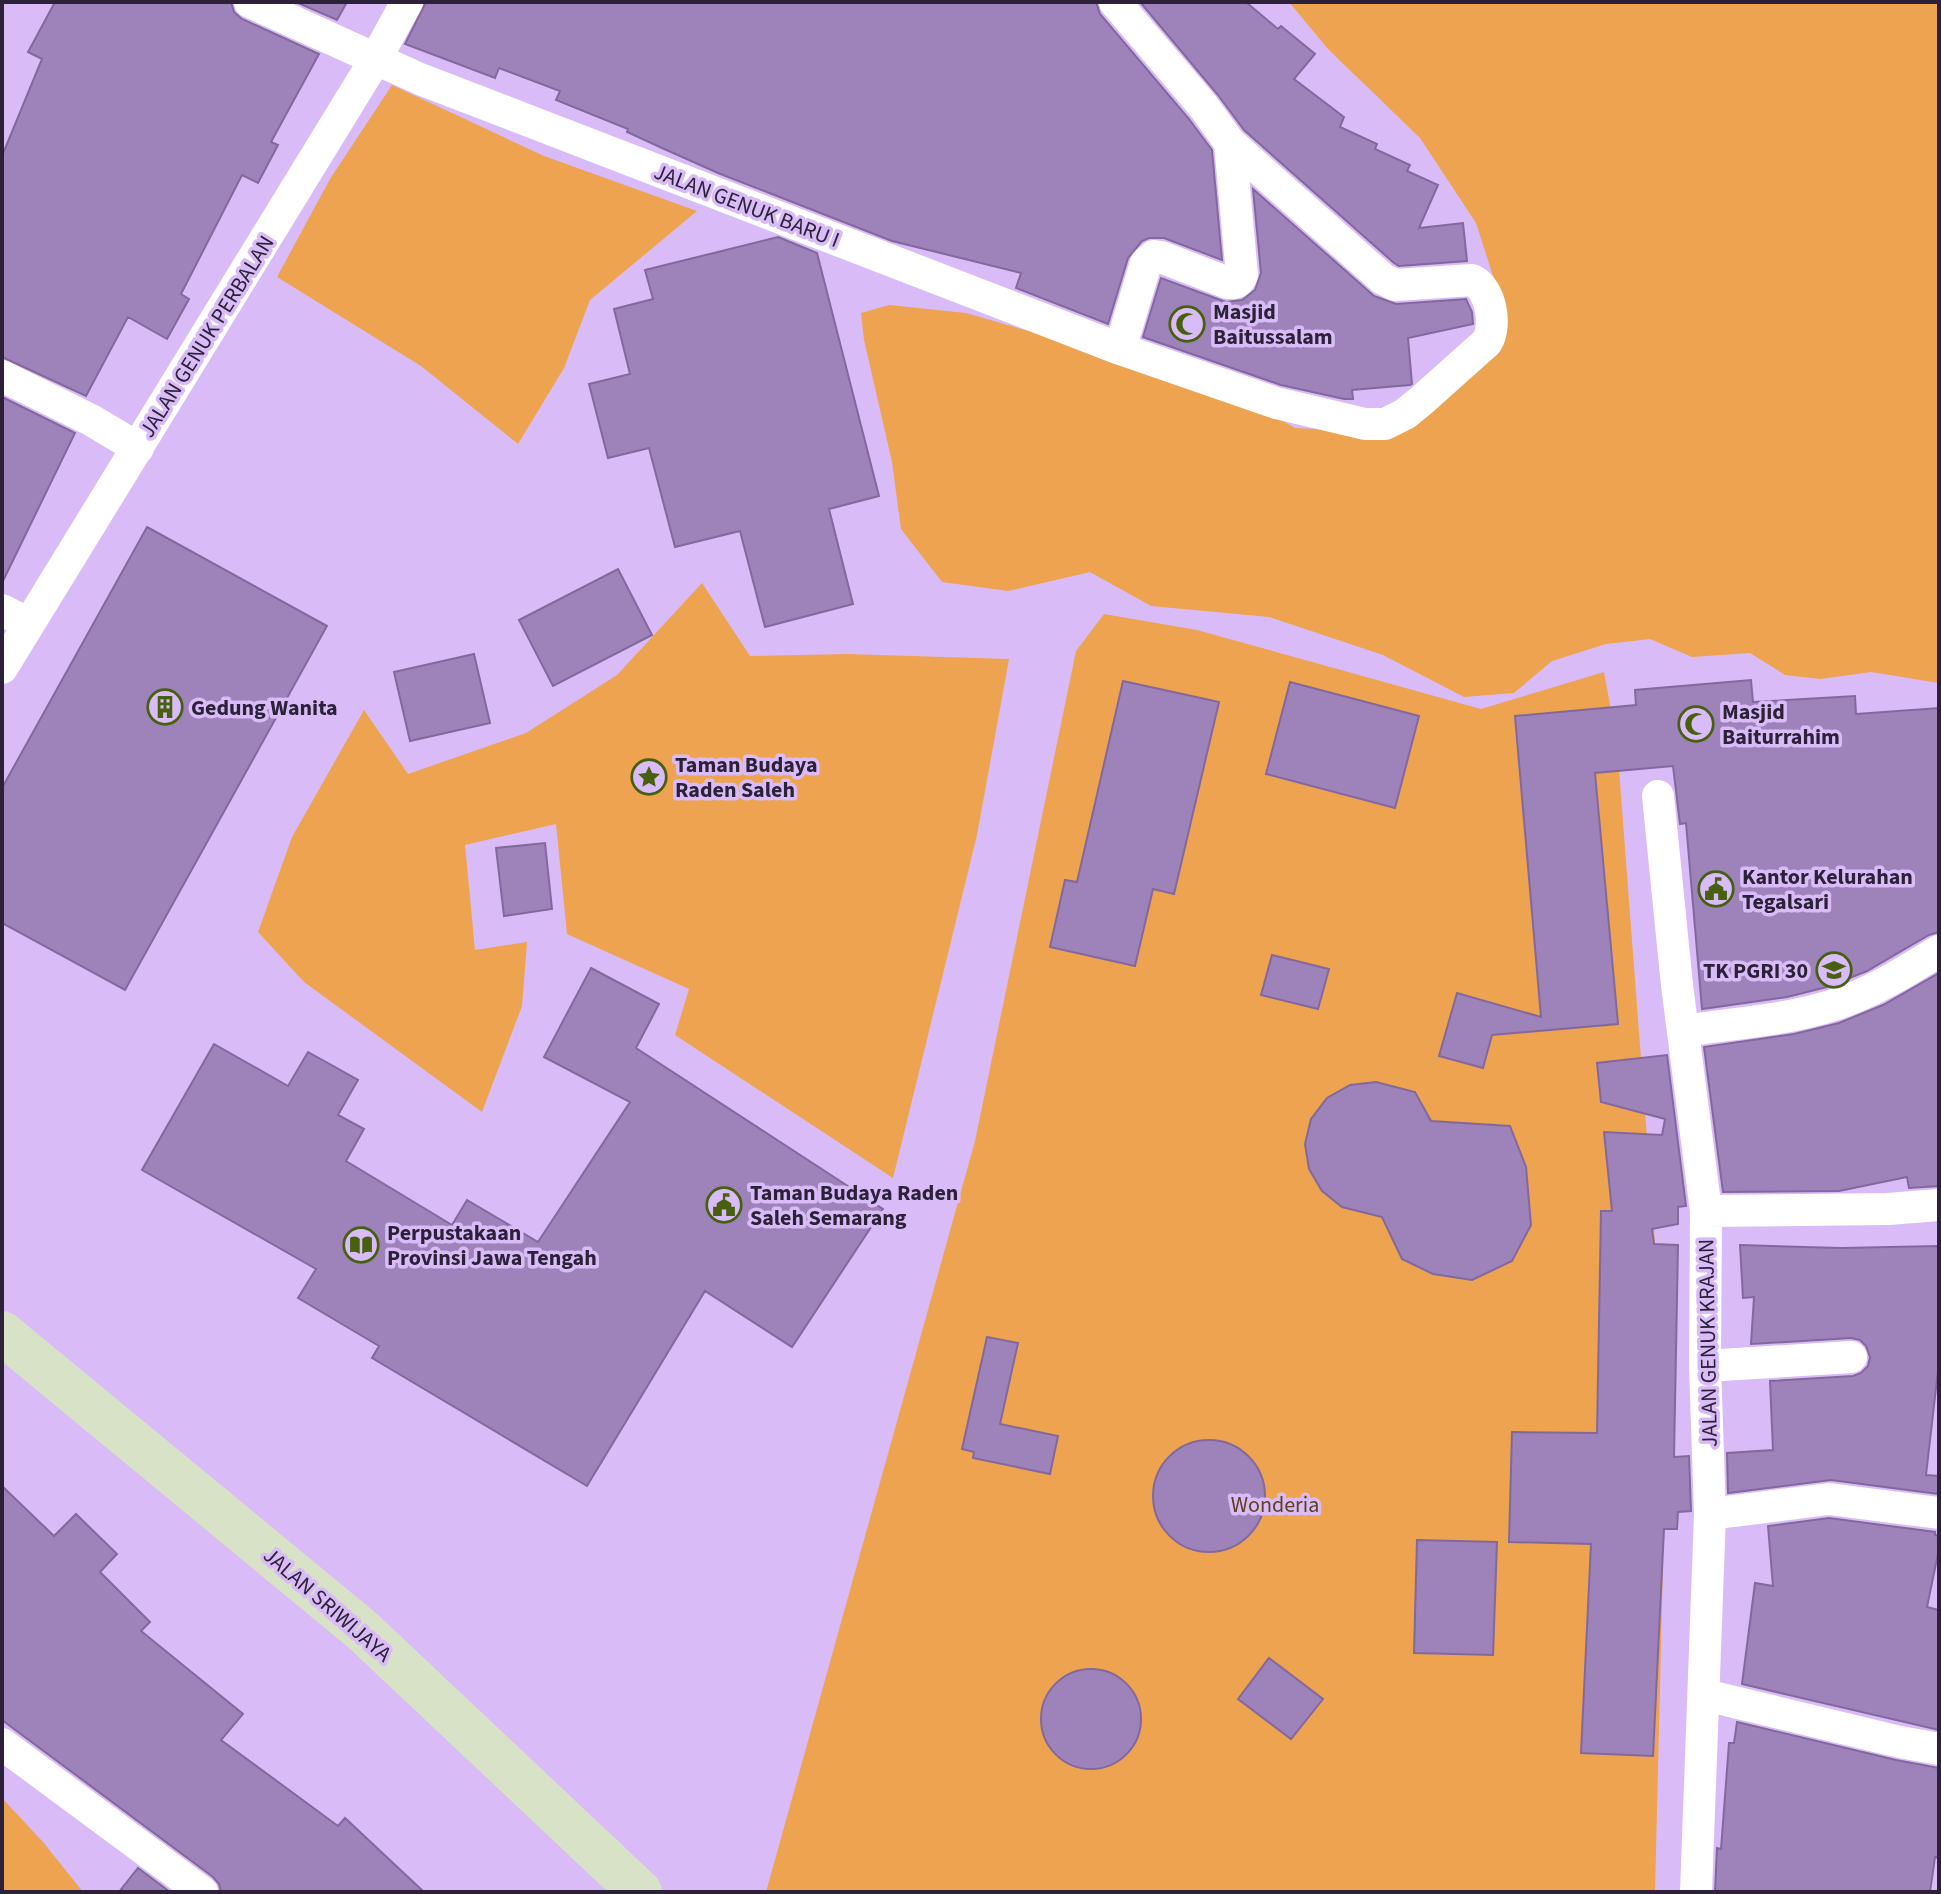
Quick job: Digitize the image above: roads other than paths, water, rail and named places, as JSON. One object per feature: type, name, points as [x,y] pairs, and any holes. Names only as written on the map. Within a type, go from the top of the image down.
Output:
[{"type":"main road","name":"JALAN SRIWIJAYA","points":[[2,1333],[362,1630],[640,1892]]},
{"type":"street","name":"JALAN GENUK BARU I","points":[[250,2],[375,60],[1120,349],[1276,403],[1365,424],[1385,424],[1405,414],[1487,342],[1492,333],[1486,293],[1481,284],[1472,280],[1395,285],[1383,279],[1230,143]]},
{"type":"street","name":"JALAN GENUK PERBALAN","points":[[2,668],[16,617],[138,448],[375,60],[407,2]]},
{"type":"street","points":[[1115,2],[1204,107],[1230,143],[1242,275],[1240,281],[1228,283],[1154,256],[1146,263],[1120,349]]},
{"type":"street","points":[[2,376],[91,420],[138,448]]},
{"type":"street","name":"JALAN GENUK KRAJAN","points":[[1658,796],[1677,985],[1706,1211],[1705,1366],[1710,1514],[1696,1892]]},
{"type":"street","points":[[1684,1031],[1797,1014],[1851,999],[1908,971],[1939,951]]},
{"type":"street","points":[[1706,1211],[1888,1209],[1939,1205]]},
{"type":"street","points":[[1705,1366],[1851,1357]]},
{"type":"street","points":[[1710,1514],[1829,1499],[1939,1513]]},
{"type":"street","points":[[1705,1695],[1939,1749]]},
{"type":"street","points":[[2,1744],[202,1892]]},
{"type":"place","name":"Masjid Baitussalam","points":[[1187,324]]},
{"type":"place","name":"Gedung Wanita","points":[[165,707]]},
{"type":"place","name":"Masjid Baiturrahim","points":[[1696,724]]},
{"type":"place","name":"Taman Budaya Raden Saleh","points":[[649,777]]},
{"type":"place","name":"Kantor Kelurahan Tegalsari","points":[[1716,889]]},
{"type":"place","name":"TK PGRI 30","points":[[1834,970]]},
{"type":"place","name":"Taman Budaya Raden Saleh Semarang","points":[[724,1205]]},
{"type":"place","name":"Perpustakaan Provinsi Jawa Tengah","points":[[361,1245]]},
{"type":"park label","name":"Wonderia","points":[[1275,1504]]}]
